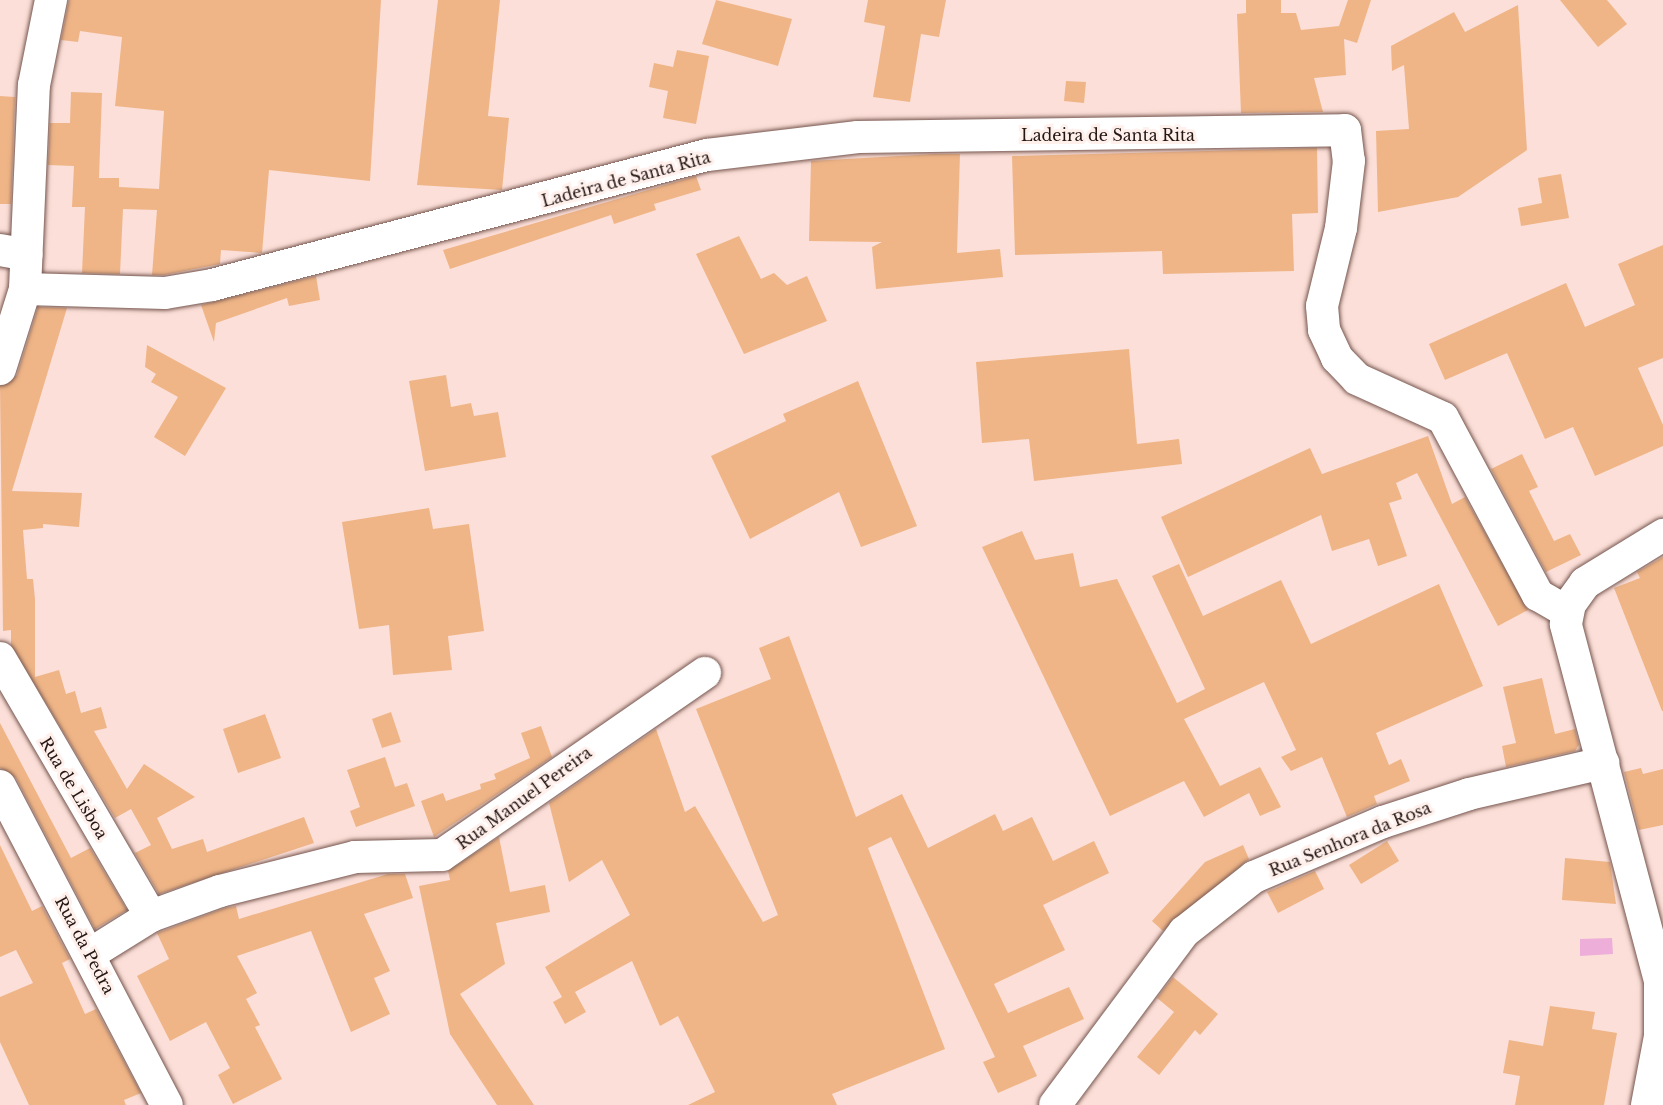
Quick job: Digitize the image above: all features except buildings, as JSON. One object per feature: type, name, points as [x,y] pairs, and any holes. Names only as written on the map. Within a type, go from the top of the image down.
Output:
[{"type":"street","points":[[0,369],[25,289],[13,252],[34,85],[51,0]]},
{"type":"street","name":"Ladeira de Santa Rita","points":[[25,289],[165,293],[212,285],[707,155],[858,136],[1345,130],[1349,161],[1341,228],[1322,306],[1324,330],[1337,358],[1357,379],[1443,418],[1538,595],[1567,612]]},
{"type":"street","points":[[1647,1105],[1660,1036],[1660,981],[1603,764],[1567,612],[1585,583],[1663,535]]},
{"type":"street","name":"Rua de Lisboa","points":[[0,658],[151,916]]},
{"type":"street","name":"Rua Manuel Pereira","points":[[90,954],[151,916],[336,860],[442,855],[705,673]]},
{"type":"street","name":"Rua Senhora da Rosa","points":[[1055,1105],[1184,932],[1254,877],[1383,822],[1469,794],[1603,764]]},
{"type":"street","name":"Rua da Pedra","points":[[0,786],[90,954],[167,1105]]},
{"type":"shaded area","points":[[1612,938],[1613,954],[1580,956],[1580,939]]}]
